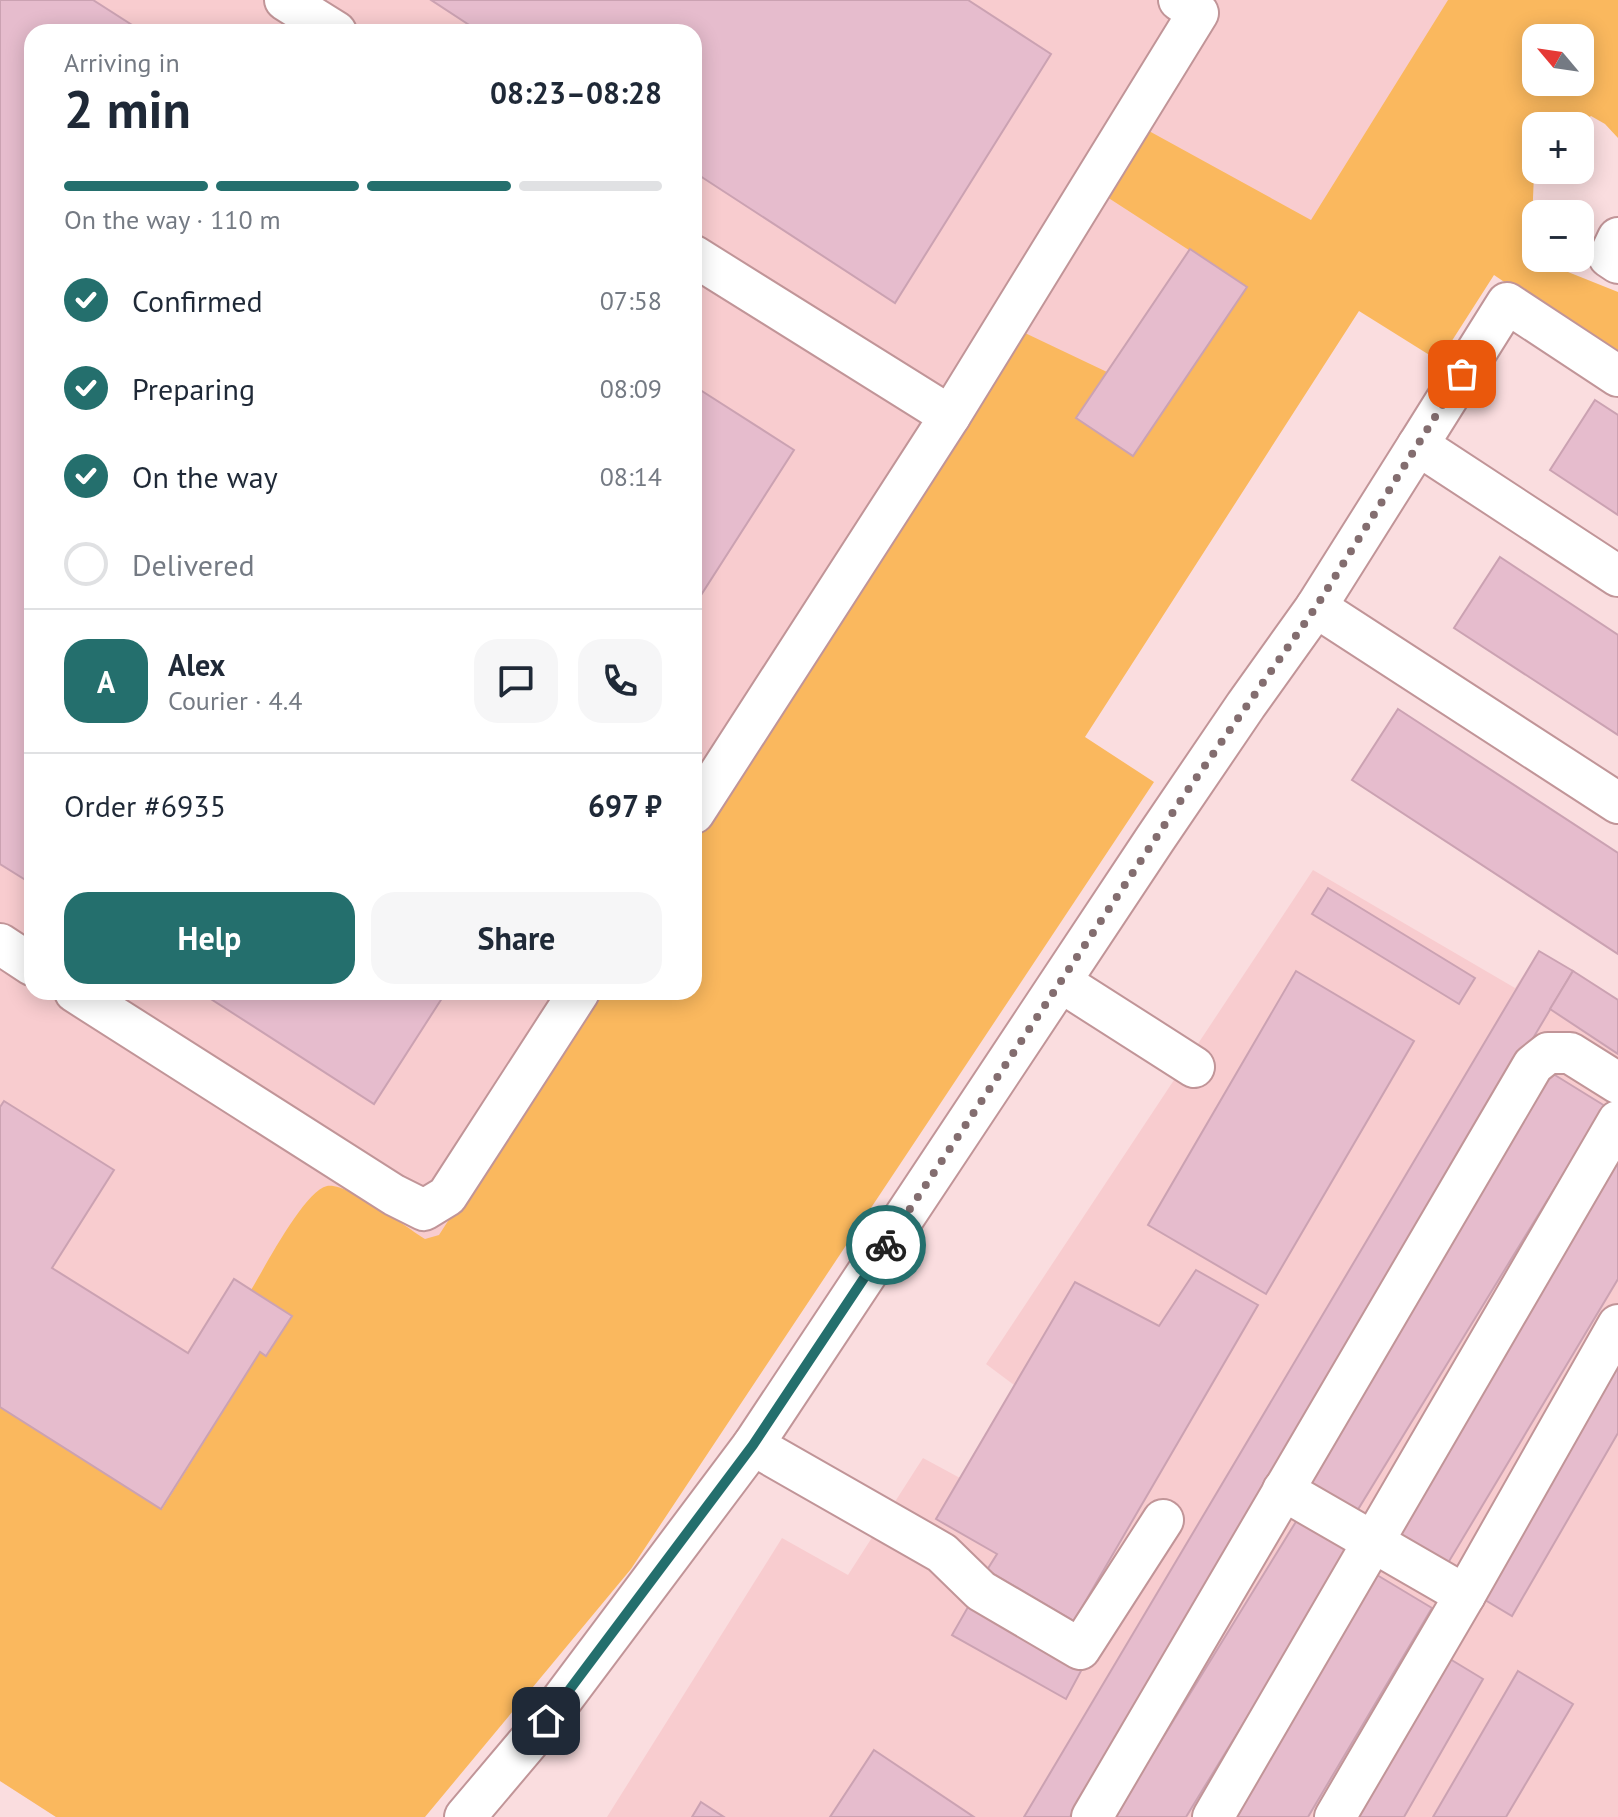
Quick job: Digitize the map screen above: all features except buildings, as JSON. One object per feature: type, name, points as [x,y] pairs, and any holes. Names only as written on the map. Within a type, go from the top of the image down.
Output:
[{"type":"lane","points":[[285,0],[323,24]]},
{"type":"lane","points":[[702,801],[950,416],[1198,13],[1179,0]]},
{"type":"lane","points":[[1618,238],[1609,257],[1618,263]]},
{"type":"lane","points":[[702,261],[950,416]]},
{"type":"lane","points":[[465,1817],[546,1721],[753,1445],[1246,705],[1316,607],[1507,303],[1618,376]]},
{"type":"lane","points":[[1418,445],[1618,576]]},
{"type":"lane","points":[[1316,607],[1618,803]]},
{"type":"lane","points":[[0,944],[24,960]]},
{"type":"lane","points":[[1061,982],[1194,1067]]},
{"type":"lane","points":[[88,1000],[394,1195],[424,1210],[447,1196],[574,1000]]},
{"type":"lane","points":[[1092,1817],[1533,1065],[1548,1053],[1570,1053],[1618,1083]]},
{"type":"lane","points":[[1213,1817],[1618,1121]]},
{"type":"lane","points":[[1335,1817],[1618,1325]]},
{"type":"lane","points":[[753,1445],[942,1553],[981,1591],[1080,1649],[1163,1520]]},
{"type":"lane","points":[[1283,1490],[1465,1595]]},
{"type":"shaded area","points":[[0,0],[1547,0],[1527,24],[1522,24],[1522,30],[56,1817],[0,1781]]},
{"type":"shaded area","points":[[1448,0],[1618,0],[1618,138],[1594,118],[1594,112],[1522,112],[1522,184],[1534,184],[1533,200],[1522,200],[1522,272],[1568,272],[1618,292],[1618,359],[1494,275],[1439,361],[1359,311],[1085,737],[1154,782],[631,1569],[425,1817],[56,1817],[0,1781],[0,1407],[162,1509],[260,1352],[266,1356],[251,1290],[307,1201],[327,1186],[336,1187],[376,1206],[425,1239],[439,1235],[590,1000],[702,1000],[702,824],[1013,338],[1025,333],[1107,372],[1246,287],[1107,197],[1149,131],[1311,220]]},
{"type":"shaded area","points":[[1313,870],[1515,988],[1539,951],[1618,1000],[1618,1817],[607,1817],[782,1538],[848,1575],[923,1458],[960,1478],[1014,1385],[986,1364]]},
{"type":"way so far","points":[[886,1245],[1185,794],[1316,607],[1462,374]]},
{"type":"route","points":[[546,1721],[753,1445],[886,1245]]}]
